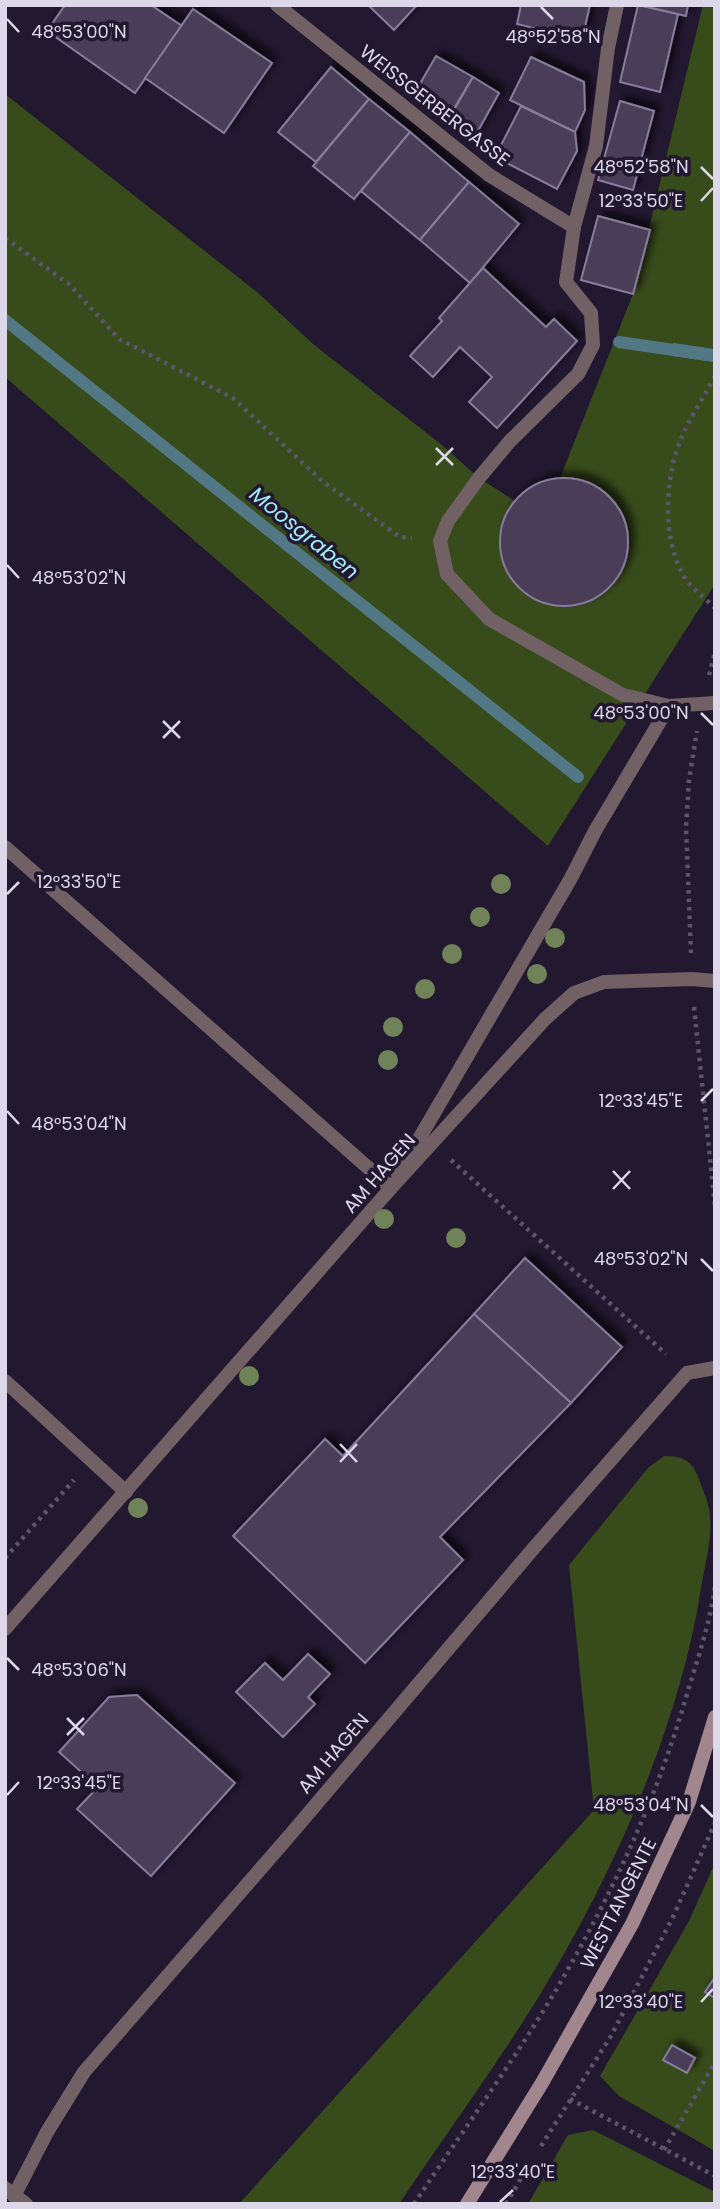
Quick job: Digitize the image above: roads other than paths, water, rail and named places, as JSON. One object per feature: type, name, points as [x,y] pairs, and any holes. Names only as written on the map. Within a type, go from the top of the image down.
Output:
[{"type":"main road","name":"WESTTANGENTE","points":[[467,2204],[542,2083],[638,1912],[689,1802],[715,1717]]},
{"type":"street","name":"WEISSGERBERGASSE","points":[[277,5],[489,175],[574,227]]},
{"type":"street","points":[[617,5],[608,48],[596,146],[574,227],[566,282],[591,313],[593,345],[579,374],[510,441],[479,478],[448,521],[440,541],[447,574],[489,620],[623,695],[669,706],[708,703]]},
{"type":"street","points":[[5,847],[391,1188],[669,706]]},
{"type":"street","name":"AM HAGEN","points":[[5,1629],[391,1188],[545,1019],[575,993],[604,982],[692,979],[715,981]]},
{"type":"street","name":"AM HAGEN","points":[[15,2196],[47,2132],[84,2071],[687,1373],[715,1368]]},
{"type":"street","points":[[5,1381],[126,1492]]},
{"type":"waterway","name":"Moosgraben","points":[[5,320],[578,777]]},
{"type":"waterway","points":[[619,342],[715,356]]}]
